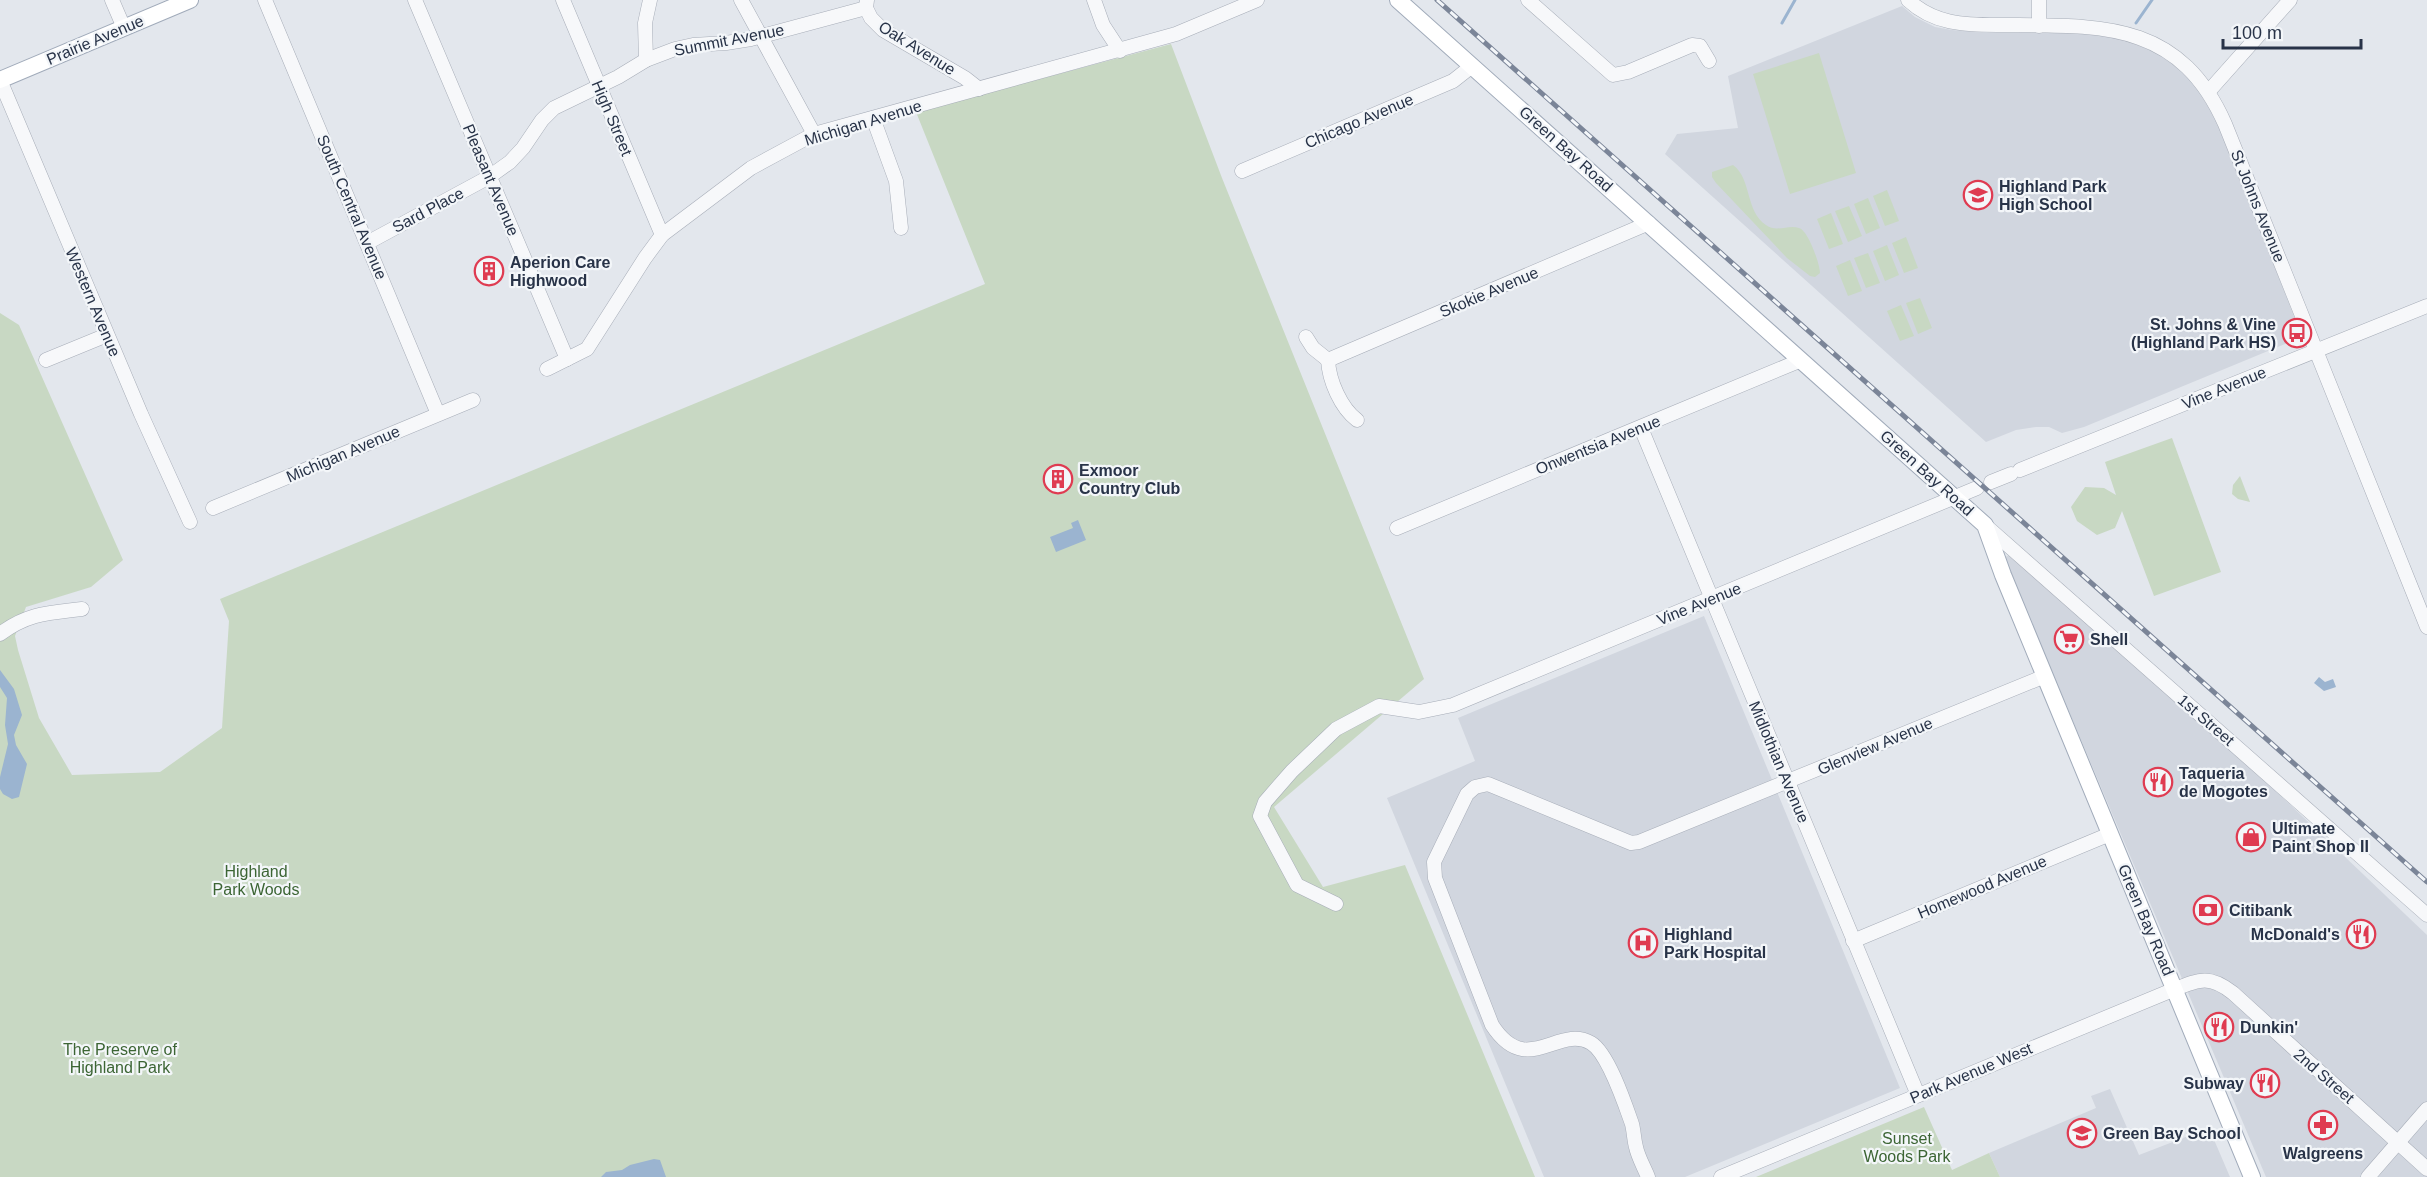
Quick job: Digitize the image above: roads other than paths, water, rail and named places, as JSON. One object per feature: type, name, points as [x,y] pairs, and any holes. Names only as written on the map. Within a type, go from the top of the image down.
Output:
[{"type":"main road","name":"Prairie Avenue","points":[[0,80],[190,0]]},
{"type":"main road","name":"Green Bay Road","points":[[1398,0],[1985,525],[2044,676],[2252,1177]]},
{"type":"street","points":[[112,0],[124,28]]},
{"type":"street","name":"South Central Avenue","points":[[265,0],[438,414]]},
{"type":"street","name":"Pleasant Avenue","points":[[416,0],[567,358]]},
{"type":"street","name":"High Street","points":[[563,0],[662,235]]},
{"type":"street","points":[[646,60],[645,23],[650,0]]},
{"type":"street","points":[[741,0],[814,134]]},
{"type":"street","points":[[1094,0],[1102,25],[1120,51]]},
{"type":"street","name":"Michigan Avenue","points":[[547,369],[587,349],[662,235],[752,168],[814,134],[1120,51],[1176,34],[1257,0]]},
{"type":"street","points":[[1528,0],[1613,75],[1628,72],[1692,45],[1700,46],[1709,60]]},
{"type":"street","name":"St Johns Avenue","points":[[1908,0],[1927,15],[1955,24],[2105,28],[2123,32],[2150,41],[2181,61],[2208,91],[2225,124],[2427,627]]},
{"type":"street","points":[[2039,0],[2039,26]]},
{"type":"street","points":[[2208,91],[2290,0]]},
{"type":"street","name":"Summit Avenue","points":[[599,87],[646,60],[693,45],[726,43],[761,36],[866,4]]},
{"type":"street","name":"Oak Avenue","points":[[866,4],[871,18],[883,30],[965,78],[979,89]]},
{"type":"street","name":"Chicago Avenue","points":[[1242,171],[1453,81],[1472,66]]},
{"type":"street","name":"Western Avenue","points":[[0,80],[107,335],[190,522]]},
{"type":"street","name":"Sard Place","points":[[367,243],[489,177],[510,162],[554,108],[599,87]]},
{"type":"street","points":[[873,118],[897,182],[901,228]]},
{"type":"street","name":"Skokie Avenue","points":[[1328,360],[1649,223]]},
{"type":"street","name":"Vine Avenue","points":[[1991,482],[2427,306]]},
{"type":"street","points":[[46,360],[107,335]]},
{"type":"street","points":[[1306,337],[1313,348],[1328,360],[1331,379],[1347,412],[1357,420]]},
{"type":"street","name":"Onwentsia Avenue","points":[[1397,528],[1641,428],[1799,360]]},
{"type":"street","name":"Michigan Avenue","points":[[213,508],[473,400]]},
{"type":"street","name":"Midlothian Avenue","points":[[1641,428],[1918,1095]]},
{"type":"street","name":"Vine Avenue","points":[[1336,904],[1297,885],[1260,816],[1265,802],[1292,771],[1336,729],[1379,706],[1419,712],[1453,705],[1712,600],[1977,488]]},
{"type":"street","name":"1st Street","points":[[1985,525],[2427,915]]},
{"type":"street","points":[[0,634],[27,618],[42,613],[82,609]]},
{"type":"street","name":"Glenview Avenue","points":[[1648,1177],[1636,1148],[1632,1126],[1609,1068],[1599,1050],[1590,1042],[1571,1038],[1544,1048],[1526,1051],[1501,1039],[1492,1025],[1435,878],[1434,862],[1467,794],[1474,787],[1488,784],[1631,843],[1639,842],[2044,676]]},
{"type":"street","name":"Homewood Avenue","points":[[1853,941],[2110,834]]},
{"type":"street","name":"Park Avenue West","points":[[1721,1177],[2175,989],[2197,981],[2207,980],[2222,984]]},
{"type":"street","name":"2nd Street","points":[[2222,984],[2427,1169]]},
{"type":"street","points":[[2368,1177],[2427,1109]]},
{"type":"water","points":[[1078,520],[1086,540],[1056,552],[1050,537],[1073,528],[1071,523]]},
{"type":"water","points":[[0,670],[14,689],[22,715],[14,735],[16,745],[27,764],[19,797],[12,799],[3,794],[0,789],[0,777],[8,744],[5,725],[7,698],[0,687]]},
{"type":"water","points":[[2319,677],[2325,682],[2333,679],[2336,687],[2324,691],[2314,683]]},
{"type":"water","points":[[654,1159],[660,1160],[666,1177],[601,1177],[606,1172],[622,1170],[630,1165]]},
{"type":"waterway","points":[[1782,23],[1795,0]]},
{"type":"waterway","points":[[2136,23],[2152,0]]},
{"type":"railway","points":[[1437,0],[2427,882]]},
{"type":"place","name":"Highland Park High School","points":[[1978,195]]},
{"type":"place","name":"Aperion Care Highwood","points":[[489,271]]},
{"type":"place","name":"St. Johns & Vine (Highland Park HS)","points":[[2297,333]]},
{"type":"place","name":"Exmoor Country Club","points":[[1058,479]]},
{"type":"place","name":"Shell","points":[[2069,639]]},
{"type":"place","name":"Taqueria de Mogotes","points":[[2158,782]]},
{"type":"place","name":"Ultimate Paint Shop II","points":[[2251,837]]},
{"type":"place","name":"Citibank","points":[[2208,910]]},
{"type":"place","name":"McDonald's","points":[[2361,934]]},
{"type":"place","name":"Highland Park Hospital","points":[[1643,943]]},
{"type":"place","name":"Dunkin'","points":[[2219,1027]]},
{"type":"place","name":"Subway","points":[[2265,1083]]},
{"type":"place","name":"Walgreens","points":[[2323,1125]]},
{"type":"place","name":"Green Bay School","points":[[2082,1133]]},
{"type":"park label","name":"Highland Park Woods","points":[[256,880]]},
{"type":"park label","name":"The Preserve of Highland Park","points":[[120,1058]]},
{"type":"park label","name":"Sunset Woods Park","points":[[1907,1147]]}]
